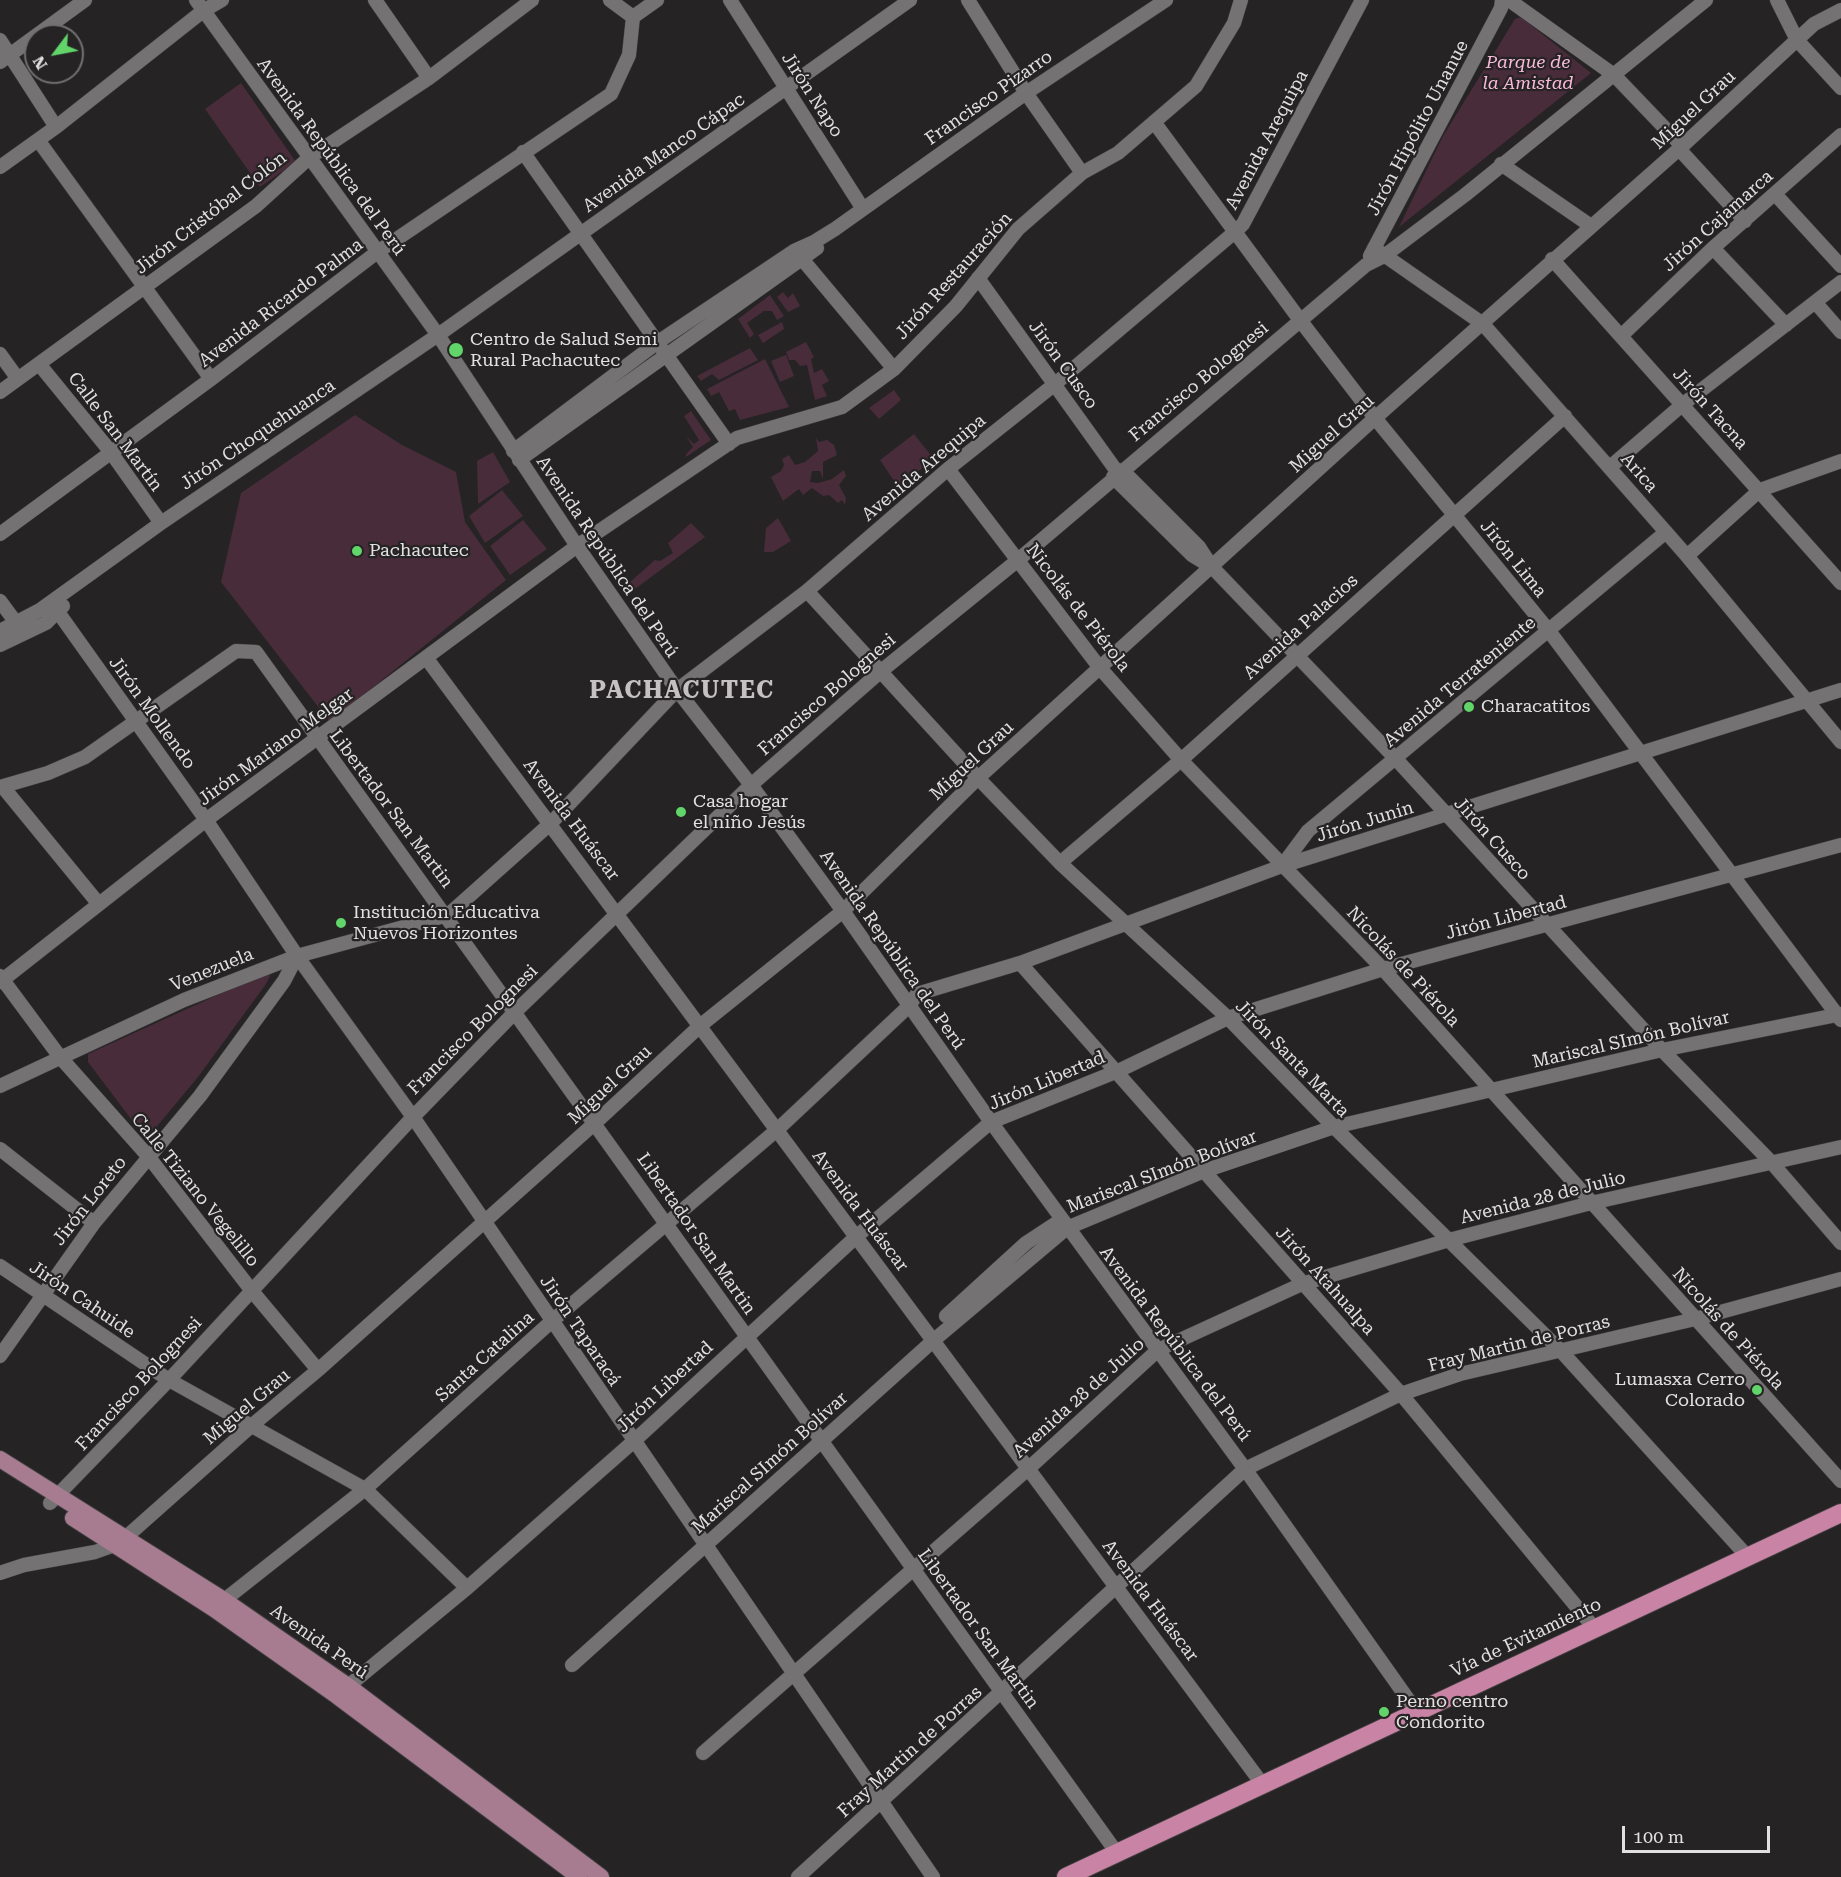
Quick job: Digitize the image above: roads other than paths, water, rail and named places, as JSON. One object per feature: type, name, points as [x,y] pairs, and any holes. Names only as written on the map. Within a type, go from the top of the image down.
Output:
[{"type":"highway","name":"Vía de Evitamiento","points":[[1066,1877],[1841,1512]]},
{"type":"main road","name":"Avenida Perú","points":[[0,1459],[54,1500]]},
{"type":"main road","name":"Avenida Perú","points":[[0,1470],[54,1500],[219,1604],[601,1877]]},
{"type":"main road","name":"Avenida Perú","points":[[343,1691],[579,1877]]},
{"type":"street","points":[[4,59],[85,0]]},
{"type":"street","points":[[0,167],[56,127],[200,5],[222,0]]},
{"type":"street","points":[[375,0],[429,78]]},
{"type":"street","name":"Jirón Cristóbal Colón","points":[[0,392],[256,206],[310,157],[429,78],[532,0]]},
{"type":"street","points":[[610,0],[633,17],[657,0]]},
{"type":"street","name":"Jirón Napo","points":[[730,0],[864,209]]},
{"type":"street","name":"Avenida Manco Cápac","points":[[438,335],[910,0]]},
{"type":"street","points":[[968,0],[1026,93],[1082,173]]},
{"type":"street","name":"Francisco Pizarro","points":[[516,455],[658,342],[798,254],[818,247],[835,229],[1026,93],[1166,0]]},
{"type":"street","name":"Jirón Restauración","points":[[577,546],[737,438],[842,407],[894,369],[956,306],[1018,228],[1082,173],[1118,153],[1196,86],[1234,23],[1241,0]]},
{"type":"street","name":"Avenida Arequipa","points":[[448,915],[551,823],[677,690],[807,591],[948,469],[1054,384],[1243,224],[1362,0]]},
{"type":"street","name":"Francisco Bolognesi","points":[[54,1500],[169,1380],[413,1117],[516,1011],[751,785],[880,672],[1018,560],[1379,252],[1501,164],[1706,0]]},
{"type":"street","points":[[1777,0],[1797,40],[1841,88]]},
{"type":"street","points":[[1814,24],[1838,0]]},
{"type":"street","points":[[1507,2],[1614,75],[1745,220]]},
{"type":"street","name":"Jirón Hipólito Unanue","points":[[1379,252],[1507,2]]},
{"type":"street","name":"Avenida República del Perú","points":[[200,5],[376,253],[438,335],[577,546],[677,690],[751,785],[843,911],[1064,1224],[1245,1468],[1417,1712]]},
{"type":"street","name":"Miguel Grau","points":[[120,1541],[318,1370],[596,1123],[701,1025],[843,911],[978,778],[1375,418],[1484,324],[1552,259],[1681,148],[1814,24],[1841,10]]},
{"type":"street","name":"Avenida Ricardo Palma","points":[[0,534],[211,379],[376,253],[611,94],[629,55],[633,17]]},
{"type":"street","points":[[0,40],[4,59],[56,127]]},
{"type":"street","name":"Jirón Lima","points":[[1154,122],[1375,418],[1549,631],[1729,874],[1839,1016]]},
{"type":"street","name":"Jirón Cajamarca","points":[[1621,336],[1713,248],[1841,135]]},
{"type":"street","points":[[38,140],[211,379]]},
{"type":"street","points":[[523,152],[729,444]]},
{"type":"street","points":[[1501,164],[1590,226]]},
{"type":"street","points":[[1775,194],[1841,266]]},
{"type":"street","points":[[1713,248],[1786,325]]},
{"type":"street","name":"Arica","points":[[1379,252],[1484,324],[1687,556],[1841,742]]},
{"type":"street","points":[[798,254],[894,369]]},
{"type":"street","name":"Francisco Pizarro","points":[[516,455],[666,356],[798,254]]},
{"type":"street","name":"Jirón Tacna","points":[[1552,259],[1841,583]]},
{"type":"street","name":"Jirón Cusco","points":[[978,278],[1118,474],[1192,555],[1212,567],[1396,759],[1662,1050],[1772,1164],[1841,1243]]},
{"type":"street","points":[[1610,467],[1682,405],[1841,282]]},
{"type":"street","points":[[1815,302],[1841,332]]},
{"type":"street","name":"Jirón Choquehuanca","points":[[0,631],[17,624],[101,568],[161,523],[438,335]]},
{"type":"street","points":[[0,354],[18,379]]},
{"type":"street","name":"Calle San Martín","points":[[39,364],[110,452],[161,523]]},
{"type":"street","name":"Avenida Palacios","points":[[1060,863],[1181,760],[1565,416]]},
{"type":"street","points":[[1687,556],[1760,490],[1841,460]]},
{"type":"street","name":"Nicolás de Piérola","points":[[948,469],[1100,668],[1181,760],[1383,969],[1841,1481]]},
{"type":"street","name":"Avenida Terrateniente","points":[[1282,866],[1302,837],[1666,532]]},
{"type":"street","name":"Jirón Mariano Melgar","points":[[1,979],[207,820],[577,546]]},
{"type":"street","name":"Jirón Choquehuanca","points":[[0,645],[46,622],[101,568]]},
{"type":"street","name":"Jirón Santa Marta","points":[[807,591],[978,778],[1060,863],[1228,1018],[1334,1127],[1561,1351],[1748,1556]]},
{"type":"street","points":[[0,601],[17,624]]},
{"type":"street","name":"Jirón Mollendo","points":[[58,612],[207,820],[297,956]]},
{"type":"street","name":"Libertador San Martin","points":[[135,721],[236,651],[256,652],[317,740],[448,915],[912,1570],[1117,1853]]},
{"type":"street","name":"Avenida Huáscar","points":[[427,659],[701,1025],[1263,1785]]},
{"type":"street","name":"Jirón Junín","points":[[909,1005],[917,994],[1020,963],[1282,866],[1447,816],[1841,690]]},
{"type":"street","points":[[98,903],[1,787],[48,773],[85,757],[135,721]]},
{"type":"street","name":"Jirón Libertad","points":[[343,1691],[467,1588],[634,1441],[746,1335],[856,1236],[991,1122],[1118,1071],[1228,1018],[1383,969],[1841,845]]},
{"type":"street","name":"Venezuela","points":[[0,1086],[184,1000],[297,956],[448,915]]},
{"type":"street","name":"Jirón Taparacá","points":[[297,956],[413,1117],[933,1877]]},
{"type":"street","name":"Jirón Loreto","points":[[0,1356],[94,1223],[200,1096],[284,981],[297,956]]},
{"type":"street","name":"Jirón Atahualpa","points":[[1020,963],[1118,1071],[1302,1284],[1401,1394],[1595,1629]]},
{"type":"street","name":"Calle Tiziano Vegelillo","points":[[1,979],[60,1057],[148,1156],[252,1291],[318,1370]]},
{"type":"street","name":"Santa Catalina","points":[[219,1604],[365,1489],[552,1321],[778,1129],[909,1005]]},
{"type":"street","name":"Mariscal SImón Bolívar","points":[[572,1665],[1064,1224],[1204,1171],[1334,1127],[1662,1050],[1839,1016]]},
{"type":"street","name":"Avenida 28 de Julio","points":[[704,1753],[1029,1468],[1158,1350],[1302,1284],[1449,1240],[1591,1203],[1841,1147]]},
{"type":"street","points":[[0,1149],[94,1223]]},
{"type":"street","points":[[946,1316],[1026,1242],[1064,1224]]},
{"type":"street","name":"Jirón Cahuide","points":[[0,1266],[169,1380],[365,1489],[467,1588]]},
{"type":"street","name":"Fray Martin de Porras","points":[[798,1877],[1118,1588],[1245,1468],[1401,1394],[1460,1374],[1695,1319],[1841,1279]]},
{"type":"street","points":[[0,1573],[24,1565],[95,1552],[120,1541]]},
{"type":"place","name":"Centro de Salud Semi Rural Pachacutec","points":[[456,350]]},
{"type":"place","name":"Pachacutec","points":[[357,551]]},
{"type":"place","name":"Characatitos","points":[[1469,707]]},
{"type":"place","name":"Casa hogar el niño Jesús","points":[[681,812]]},
{"type":"place","name":"Institución Educativa Nuevos Horizontes","points":[[341,923]]},
{"type":"place","name":"Lumasxa Cerro Colorado","points":[[1757,1390]]},
{"type":"place","name":"Perno centro Condorito","points":[[1384,1712]]},
{"type":"district","name":"PACHACUTEC","points":[[682,691]]},
{"type":"park label","name":"Parque de la Amistad","points":[[1528,73]]}]
